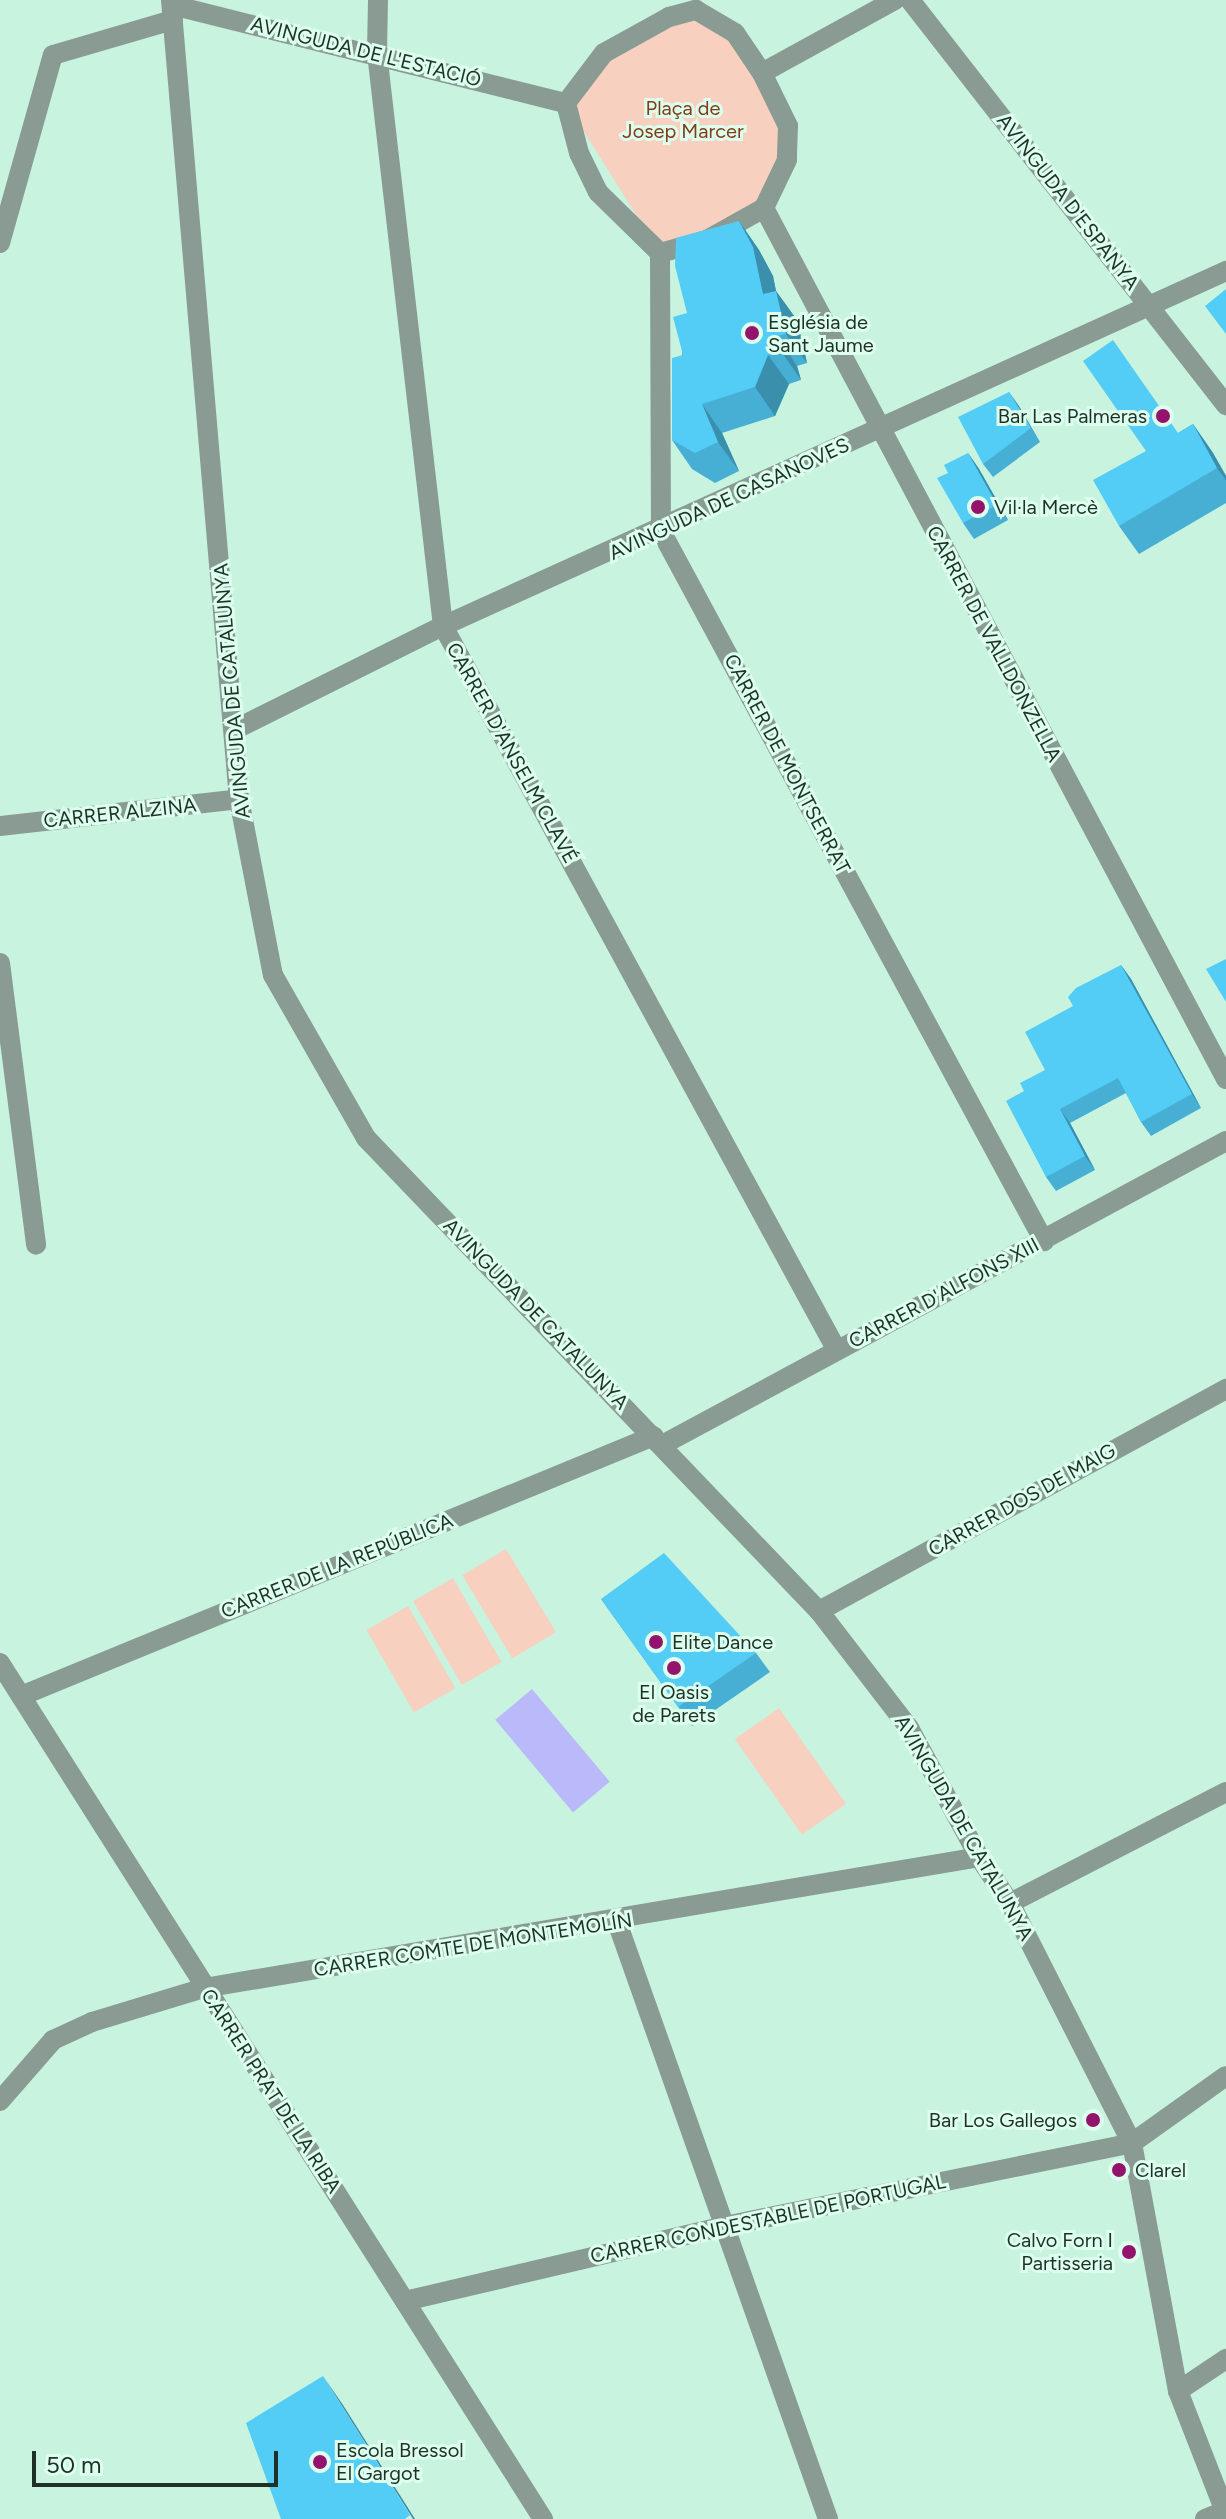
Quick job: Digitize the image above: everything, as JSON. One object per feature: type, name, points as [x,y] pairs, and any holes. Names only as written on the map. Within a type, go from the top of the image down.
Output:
[{"type":"street","name":"CARRER D'ANSELM CLAVÉ","points":[[378,0],[377,53],[443,626],[836,1349]]},
{"type":"street","points":[[762,73],[895,0]]},
{"type":"street","name":"AVINGUDA D'ESPANYA","points":[[910,0],[1226,405]]},
{"type":"street","name":"AVINGUDA DE L'ESTACIÓ","points":[[172,6],[377,53],[566,103]]},
{"type":"street","points":[[0,243],[53,55],[172,6]]},
{"type":"street","name":"AVINGUDA DE CATALUNYA","points":[[172,6],[239,799],[273,975],[366,1138],[819,1611],[909,1728],[979,1857],[1010,1903],[1132,2143],[1178,2391],[1219,2515]]},
{"type":"street","points":[[668,9],[696,10],[735,33],[762,73],[788,126],[787,160],[764,208],[707,240],[660,253],[598,192],[579,153],[566,103],[604,53],[668,9]]},
{"type":"street","name":"CARRER DE VALLDONZELLA","points":[[764,208],[879,431],[1226,1079]]},
{"type":"street","name":"CARRER DE MONTSERRAT","points":[[660,253],[661,531],[1044,1241]]},
{"type":"street","name":"AVINGUDA DE CASANOVES","points":[[234,730],[443,626],[661,531],[1226,271]]},
{"type":"street","name":"CARRER ALZINA","points":[[0,826],[239,799]]},
{"type":"street","points":[[0,963],[36,1245]]},
{"type":"street","name":"CARRER D'ALFONS XIII","points":[[658,1441],[1044,1241],[1226,1141]]},
{"type":"street","name":"CARRER DOS DE MAIG","points":[[819,1611],[1226,1389]]},
{"type":"street","name":"CARRER DE LA REPÚBLICA","points":[[21,1696],[658,1441]]},
{"type":"street","name":"CARRER PRAT DE LA RIBA","points":[[0,1663],[543,2519]]},
{"type":"street","points":[[1010,1903],[1226,1792]]},
{"type":"street","name":"CARRER COMTE DE MONTEMOLÍN","points":[[0,2101],[53,2040],[92,2022],[204,1988],[617,1922],[979,1857]]},
{"type":"street","points":[[617,1922],[828,2519]]},
{"type":"street","points":[[1132,2143],[1226,2076]]},
{"type":"street","name":"CARRER CONDESTABLE DE PORTUGAL","points":[[405,2301],[725,2226],[1132,2143]]},
{"type":"street","points":[[1178,2391],[1226,2359]]},
{"type":"green space","name":"Plaça de Josep Marcer","points":[[696,10],[735,33],[788,126],[764,208],[660,253],[566,103],[604,53]]},
{"type":"green space","points":[[506,1549],[556,1632],[512,1658],[462,1575]]},
{"type":"green space","points":[[453,1578],[502,1662],[462,1685],[413,1601]]},
{"type":"green space","points":[[408,1606],[456,1688],[414,1712],[366,1630]]},
{"type":"green space","points":[[779,1708],[846,1804],[802,1835],[735,1739]]},
{"type":"water","points":[[532,1689],[610,1782],[573,1813],[495,1720]]},
{"type":"building","points":[[739,221],[753,247],[763,294],[776,291],[786,334],[777,336],[781,351],[768,355],[755,387],[702,404],[718,442],[695,453],[672,440],[672,358],[683,355],[673,317],[687,313],[675,266],[676,238]]},
{"type":"building","points":[[1226,289],[1226,334],[1205,306]]},
{"type":"building","points":[[1113,340],[1178,433],[1193,424],[1217,468],[1119,526],[1093,480],[1146,451],[1083,361]]},
{"type":"building","points":[[1009,392],[1031,428],[983,464],[958,417]]},
{"type":"building","name":"Vil·la Mercè","points":[[968,453],[997,505],[963,523],[937,478],[948,473],[944,465]]},
{"type":"building","points":[[1226,959],[1226,1002],[1206,969]]},
{"type":"building","points":[[1121,965],[1192,1094],[1141,1122],[1118,1078],[1060,1109],[1085,1156],[1046,1177],[1006,1101],[1024,1091],[1020,1083],[1045,1070],[1025,1032],[1073,1006],[1068,997],[1076,988]]},
{"type":"building","points":[[664,1553],[756,1653],[678,1707],[601,1599]]},
{"type":"building","name":"Escola Bressol El Gargot","points":[[323,2376],[410,2515],[405,2519],[281,2519],[246,2423]]},
{"type":"place","name":"Església de Sant Jaume","points":[[752,333]]},
{"type":"place","name":"Bar Las Palmeras","points":[[1163,416]]},
{"type":"place","name":"Vil·la Mercè","points":[[978,507]]},
{"type":"place","name":"Elite Dance","points":[[656,1642]]},
{"type":"place","name":"El Oasis de Parets","points":[[674,1668]]},
{"type":"place","name":"Bar Los Gallegos","points":[[1093,2120]]},
{"type":"place","name":"Clarel","points":[[1119,2170]]},
{"type":"place","name":"Calvo Forn I Partisseria","points":[[1129,2252]]},
{"type":"place","name":"Escola Bressol El Gargot","points":[[320,2462]]}]
